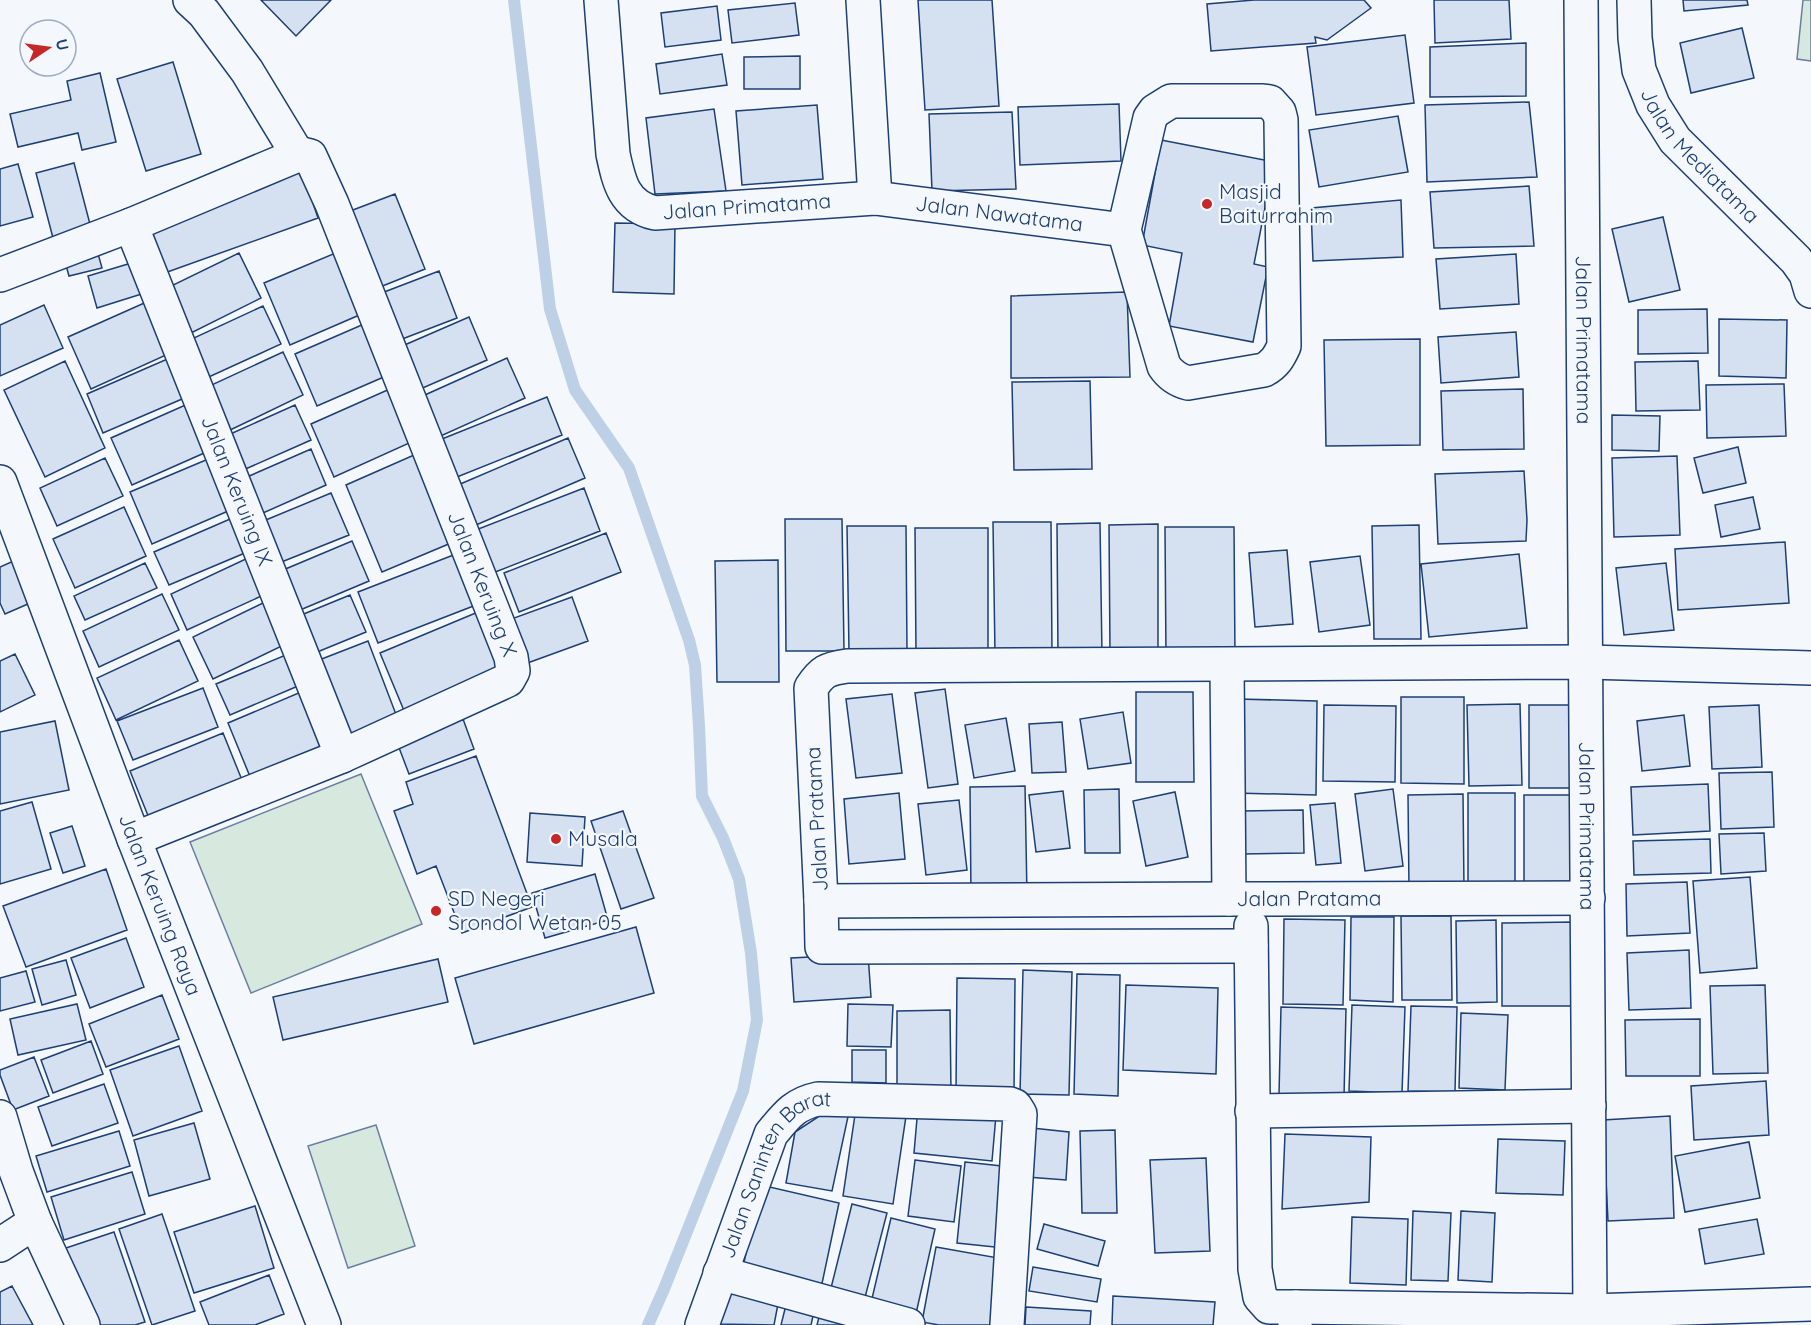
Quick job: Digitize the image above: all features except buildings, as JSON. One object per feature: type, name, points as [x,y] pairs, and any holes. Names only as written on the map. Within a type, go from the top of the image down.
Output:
[{"type":"street","points":[[0,275],[131,225],[298,155],[247,71],[204,13],[190,0]]},
{"type":"street","name":"Jalan Primatama","points":[[601,0],[613,154],[624,193],[633,204],[643,211],[655,213],[875,198]]},
{"type":"street","points":[[863,0],[875,198]]},
{"type":"street","name":"Jalan Primatama","points":[[1581,0],[1587,662],[1588,1106]]},
{"type":"street","name":"Jalan Mediatama","points":[[1634,0],[1639,70],[1653,105],[1675,140],[1796,260],[1806,274],[1811,291]]},
{"type":"street","points":[[1171,102],[1270,102],[1280,112],[1281,120],[1284,338],[1284,346],[1272,366],[1264,370],[1188,383],[1170,374],[1164,366],[1124,230],[1150,118],[1155,111],[1171,102]]},
{"type":"street","name":"Jalan Keruing X","points":[[134,839],[342,756],[508,680],[513,671],[508,648],[332,204],[312,158],[307,154],[298,155]]},
{"type":"street","name":"Jalan Nawatama","points":[[875,198],[1124,230]]},
{"type":"street","name":"Jalan Keruing IX","points":[[131,225],[342,756]]},
{"type":"street","name":"Jalan Keruing Raya","points":[[0,482],[134,839],[324,1325]]},
{"type":"street","name":"Jalan Pratama","points":[[1251,946],[822,946],[822,902],[811,688],[818,678],[830,669],[847,666],[1587,662],[1811,668]]},
{"type":"street","name":"Jalan Pratama","points":[[1227,665],[1240,899],[1588,898]]},
{"type":"street","points":[[822,902],[1240,899],[1251,946],[1255,1269],[1260,1297],[1269,1306],[1295,1316],[1590,1311],[1811,1304]]},
{"type":"street","name":"Jalan Saninten Barat","points":[[702,1325],[771,1134],[786,1116],[804,1102],[818,1099],[1010,1104],[1015,1106],[1020,1114],[1007,1325]]},
{"type":"street","points":[[1252,1111],[1588,1106],[1590,1311]]},
{"type":"street","points":[[0,1117],[16,1171],[35,1222],[83,1325]]},
{"type":"street","points":[[0,1245],[35,1222]]},
{"type":"street","points":[[720,1273],[908,1325]]},
{"type":"shaded area","points":[[1803,0],[1811,0],[1811,61],[1797,59]]},
{"type":"shaded area","points":[[361,774],[422,924],[251,993],[190,842]]},
{"type":"shaded area","points":[[376,1125],[415,1246],[348,1268],[308,1146]]},
{"type":"waterway","points":[[514,0],[550,309],[575,390],[629,468],[689,640],[695,665],[702,796],[723,838],[739,879],[751,953],[757,1020],[743,1091],[648,1325]]},
{"type":"place","name":"Masjid Baiturrahim","points":[[1207,204]]},
{"type":"place","name":"Musala","points":[[556,839]]},
{"type":"place","name":"SD Negeri Srondol Wetan 05","points":[[436,911]]}]
